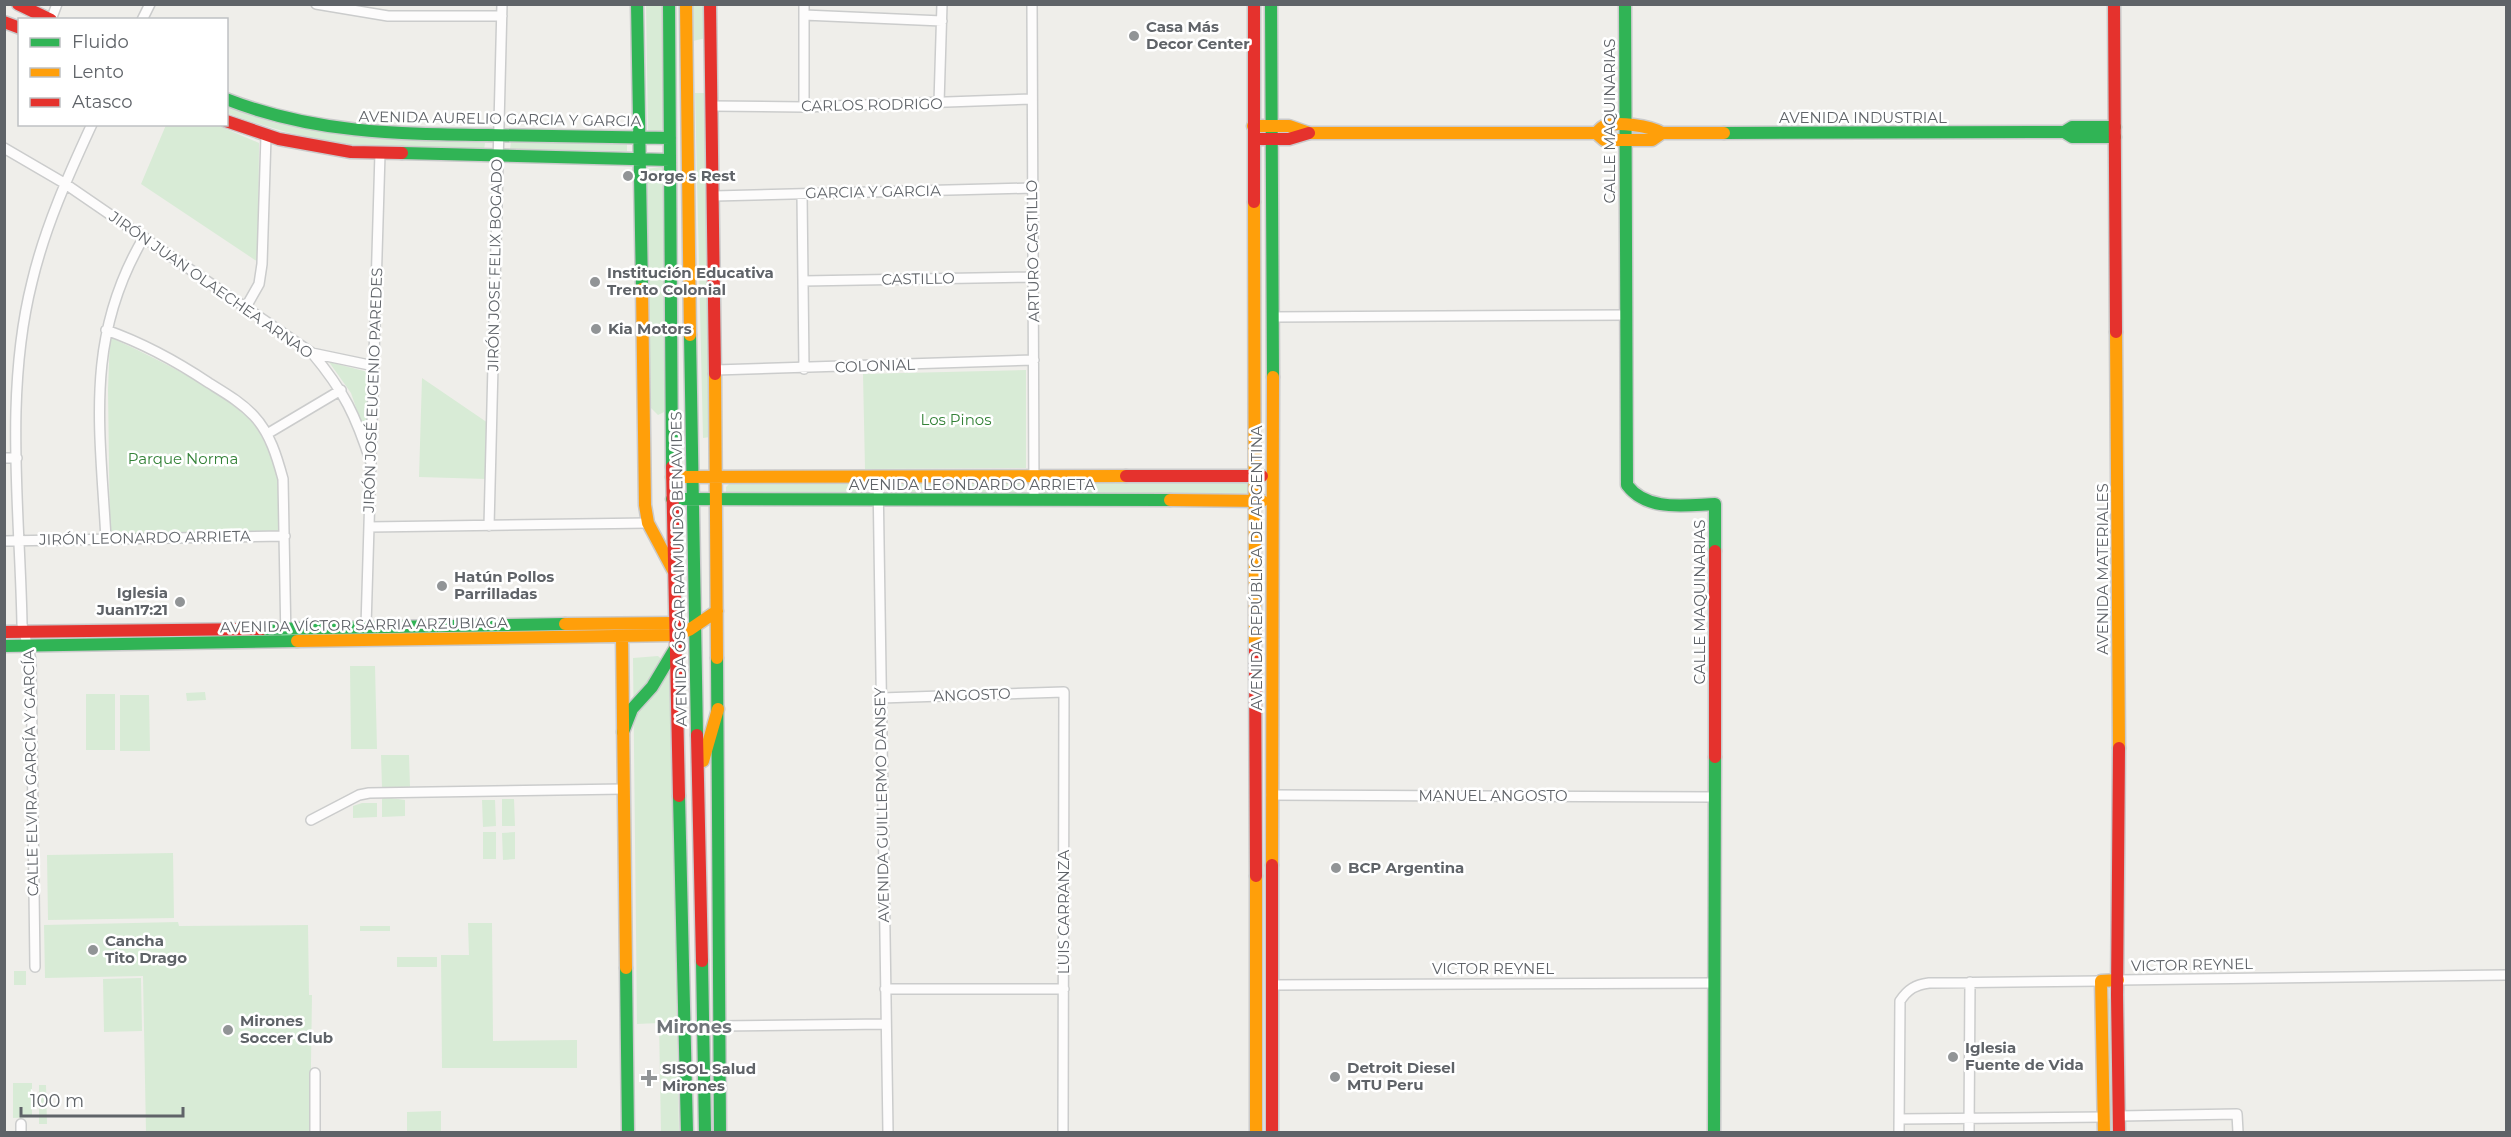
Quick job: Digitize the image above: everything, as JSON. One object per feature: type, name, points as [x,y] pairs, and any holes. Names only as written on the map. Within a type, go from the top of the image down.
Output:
[{"type":"main road","points":[[18,4],[47,18]]},
{"type":"main road","name":"AVENIDA ÓSCAR RAIMUNDO BENAVIDES","points":[[637,4],[645,505],[648,524],[673,570]]},
{"type":"main road","name":"AVENIDA ÓSCAR RAIMUNDO BENAVIDES","points":[[669,4],[674,388],[673,570],[687,1132]]},
{"type":"main road","name":"AVENIDA ÓSCAR RAIMUNDO BENAVIDES","points":[[686,4],[692,500],[705,1132]]},
{"type":"main road","points":[[710,4],[714,196],[720,1132]]},
{"type":"main road","name":"AVENIDA REPÚBLICA DE ARGENTINA","points":[[1254,4],[1256,1132]]},
{"type":"main road","name":"AVENIDA REPÚBLICA DE ARGENTINA","points":[[1271,4],[1272,1132]]},
{"type":"main road","name":"CALLE MAQUINARIAS","points":[[1625,4],[1627,485],[1632,495],[1642,501],[1715,504],[1714,1132]]},
{"type":"main road","name":"AVENIDA MATERIALES","points":[[2114,4],[2120,1132]]},
{"type":"main road","name":"AVENIDA AURELIO GARCIA Y GARCIA","points":[[228,100],[285,119],[330,129],[398,134],[670,138]]},
{"type":"main road","points":[[228,122],[266,136],[323,148],[380,153],[670,159]]},
{"type":"main road","name":"AVENIDA INDUSTRIAL","points":[[1253,126],[1289,126],[1308,133],[1596,133],[1604,126],[1652,126],[1662,133]]},
{"type":"main road","name":"AVENIDA INDUSTRIAL","points":[[1596,133],[1604,140],[1652,140],[1662,133],[2064,132],[2072,137],[2115,132]]},
{"type":"main road","name":"AVENIDA INDUSTRIAL","points":[[1254,139],[1299,138],[1308,133]]},
{"type":"main road","name":"AVENIDA LEONDARDO ARRIETA","points":[[672,477],[1271,476]]},
{"type":"main road","name":"AVENIDA LEONDARDO ARRIETA","points":[[672,500],[1034,498],[1271,501]]},
{"type":"main road","name":"AVENIDA VÍCTOR SARRIA ARZUBIAGA","points":[[4,632],[676,635],[695,627],[717,611]]},
{"type":"main road","name":"AVENIDA VÍCTOR SARRIA ARZUBIAGA","points":[[4,646],[286,635],[366,627],[676,635]]},
{"type":"main road","points":[[623,732],[632,709],[652,687],[676,635]]},
{"type":"main road","points":[[622,636],[628,1132]]},
{"type":"main road","points":[[699,775],[718,709]]},
{"type":"main road","name":"VICTOR REYNEL","points":[[2101,981],[2118,980]]},
{"type":"main road","points":[[2101,981],[2104,1132]]},
{"type":"street","points":[[143,18],[150,4]]},
{"type":"street","points":[[316,4],[388,16],[502,16]]},
{"type":"street","name":"JIRÓN JOSE FELIX BOGADO","points":[[489,526],[502,4]]},
{"type":"street","points":[[939,103],[942,4]]},
{"type":"street","name":"ARTURO CASTILLO","points":[[1032,4],[1034,498]]},
{"type":"street","points":[[804,107],[804,10],[942,21]]},
{"type":"street","name":"CARLOS RODRIGO","points":[[711,106],[804,107],[1032,99]]},
{"type":"street","name":"CALLE ELVIRA GARCÍA Y GARCÍA","points":[[35,967],[29,646],[24,632],[16,397],[21,339],[32,283],[50,220],[64,183],[91,126]]},
{"type":"street","points":[[246,307],[259,284],[262,264],[266,136]]},
{"type":"street","name":"JIRÓN JUAN OLAECHEA ARNAO","points":[[4,148],[64,183],[312,353],[341,390],[359,423],[371,463]]},
{"type":"street","name":"JIRÓN JOSÉ EUGENIO PAREDES","points":[[366,627],[380,153]]},
{"type":"street","name":"GARCIA Y GARCIA","points":[[714,196],[1032,188]]},
{"type":"street","points":[[802,194],[804,369]]},
{"type":"street","points":[[106,539],[99,405],[100,367],[106,330],[123,275],[144,237]]},
{"type":"street","name":"CASTILLO","points":[[803,281],[1034,277]]},
{"type":"street","points":[[1273,317],[1626,315]]},
{"type":"street","points":[[106,330],[152,348],[225,393],[255,417],[267,434],[283,479],[286,635]]},
{"type":"street","points":[[312,353],[374,366]]},
{"type":"street","name":"COLONIAL","points":[[715,370],[1034,360]]},
{"type":"street","points":[[267,434],[341,390]]},
{"type":"street","points":[[4,458],[17,458]]},
{"type":"street","name":"AVENIDA GUILLERMO DANSEY","points":[[878,477],[888,1132]]},
{"type":"street","points":[[369,527],[648,524]]},
{"type":"street","name":"JIRÓN LEONARDO ARRIETA","points":[[4,541],[285,536]]},
{"type":"street","name":"ANGOSTO","points":[[881,698],[1064,692]]},
{"type":"street","name":"LUIS CARRANZA","points":[[1064,692],[1064,1132]]},
{"type":"street","points":[[311,820],[359,795],[369,793],[624,789]]},
{"type":"street","name":"MANUEL ANGOSTO","points":[[1272,795],[1714,797]]},
{"type":"street","name":"VICTOR REYNEL","points":[[2118,980],[2506,975]]},
{"type":"street","name":"VICTOR REYNEL","points":[[1899,1119],[1899,1016],[1900,1001],[1906,991],[1917,984],[2101,981]]},
{"type":"street","points":[[1969,1132],[1970,982]]},
{"type":"street","name":"VICTOR REYNEL","points":[[1272,985],[1715,983]]},
{"type":"street","points":[[885,989],[1064,989]]},
{"type":"street","points":[[719,1026],[886,1024]]},
{"type":"street","points":[[315,1073],[315,1132]]},
{"type":"street","points":[[2119,1116],[2237,1114],[2238,1132]]},
{"type":"street","points":[[1899,1132],[1899,1119],[2104,1117]]},
{"type":"green space","points":[[646,5],[663,5],[664,127],[661,131],[651,133],[648,130]]},
{"type":"green space","points":[[692,5],[705,5],[706,38],[693,41]]},
{"type":"green space","points":[[695,93],[706,93],[710,437],[703,438]]},
{"type":"green space","points":[[228,104],[275,123],[379,139],[485,143],[484,150],[391,150],[339,144],[264,126],[228,113]]},
{"type":"green space","points":[[166,126],[219,126],[259,143],[258,262],[141,184]]},
{"type":"green space","points":[[511,142],[627,143],[627,151],[510,149]]},
{"type":"green space","points":[[663,167],[664,412],[658,415],[651,408],[646,169]]},
{"type":"green space","name":"Parque Norma","points":[[110,337],[204,385],[252,422],[271,457],[278,480],[280,531],[110,534],[108,390]]},
{"type":"green space","points":[[329,362],[368,372],[367,440],[351,393]]},
{"type":"green space","name":"Los Pinos","points":[[1026,370],[1026,468],[865,469],[863,374]]},
{"type":"green space","points":[[422,378],[488,423],[487,479],[419,477]]},
{"type":"green space","points":[[1041,481],[1250,481],[1250,493],[1045,495],[1040,492]]},
{"type":"green space","points":[[1019,482],[1021,492],[1019,495],[887,496],[886,484],[889,483]]},
{"type":"green space","points":[[729,484],[867,484],[867,497],[726,494],[726,487]]},
{"type":"green space","points":[[658,656],[669,666],[679,1132],[661,1132],[659,1023],[637,1024],[633,658]]},
{"type":"green space","points":[[350,666],[375,666],[377,749],[351,749]]},
{"type":"green space","points":[[205,692],[206,700],[187,701],[186,693]]},
{"type":"green space","points":[[86,694],[115,694],[115,750],[86,750]]},
{"type":"green space","points":[[120,695],[149,695],[150,751],[120,751]]},
{"type":"green space","points":[[381,755],[409,755],[410,787],[382,787]]},
{"type":"green space","points":[[384,797],[405,800],[405,816],[382,817]]},
{"type":"green space","points":[[502,799],[514,799],[515,826],[502,826]]},
{"type":"green space","points":[[482,800],[495,800],[496,826],[483,827]]},
{"type":"green space","points":[[362,803],[377,803],[377,817],[353,818],[353,806]]},
{"type":"green space","points":[[483,832],[496,832],[496,859],[483,859]]},
{"type":"green space","points":[[515,832],[515,859],[503,860],[502,833]]},
{"type":"green space","points":[[173,853],[174,918],[48,920],[47,855]]},
{"type":"green space","name":"Mirones Soccer Club","points":[[178,922],[179,926],[308,925],[309,995],[312,995],[310,1132],[146,1132],[143,976],[45,978],[44,925]]},
{"type":"green space","points":[[468,923],[492,923],[493,1041],[577,1040],[577,1068],[442,1068],[441,955],[469,955]]},
{"type":"green space","points":[[360,926],[390,926],[390,931],[360,931]]},
{"type":"green space","points":[[397,957],[437,957],[437,967],[397,967]]},
{"type":"green space","points":[[14,971],[26,971],[26,985],[14,985]]},
{"type":"green space","points":[[141,978],[142,1031],[104,1032],[103,979]]},
{"type":"green space","points":[[2116,998],[2119,1132],[2110,1132],[2107,999]]},
{"type":"green space","points":[[13,1083],[32,1083],[32,1117],[13,1118]]},
{"type":"green space","points":[[39,1085],[46,1085],[47,1124],[39,1124]]},
{"type":"green space","points":[[441,1111],[441,1132],[407,1132],[407,1112]]},
{"type":"traffic: fast","points":[[637,4],[642,289]]},
{"type":"traffic: fast","points":[[669,4],[672,467]]},
{"type":"traffic: fast","points":[[1271,4],[1273,377]]},
{"type":"traffic: fast","points":[[1625,4],[1627,485],[1635,494],[1656,503],[1679,506],[1715,504],[1715,551]]},
{"type":"traffic: fast","points":[[228,100],[291,119],[387,132],[670,138]]},
{"type":"traffic: fast","points":[[2064,132],[2072,127],[2115,127]]},
{"type":"traffic: fast","points":[[1724,133],[2064,132],[2072,137],[2115,137]]},
{"type":"traffic: fast","points":[[402,153],[670,160]]},
{"type":"traffic: fast","points":[[690,335],[697,735]]},
{"type":"traffic: fast","points":[[672,499],[1170,500]]},
{"type":"traffic: fast","points":[[262,629],[565,624]]},
{"type":"traffic: fast","points":[[4,646],[297,641]]},
{"type":"traffic: fast","points":[[623,732],[632,709],[652,687],[676,647]]},
{"type":"traffic: fast","points":[[717,658],[720,1132]]},
{"type":"traffic: fast","points":[[1714,1132],[1715,757]]},
{"type":"traffic: fast","points":[[679,796],[687,1132]]},
{"type":"traffic: fast","points":[[702,961],[705,1132]]},
{"type":"traffic: fast","points":[[626,968],[628,1132]]},
{"type":"traffic: slow","points":[[686,4],[690,335]]},
{"type":"traffic: slow","points":[[1596,133],[1604,126],[1617,124],[1642,126],[1662,133]]},
{"type":"traffic: slow","points":[[1253,126],[1289,126],[1309,133],[1596,133],[1604,140],[1652,140],[1662,133],[1724,133]]},
{"type":"traffic: slow","points":[[1254,202],[1255,650]]},
{"type":"traffic: slow","points":[[642,289],[645,505],[648,523],[673,570]]},
{"type":"traffic: slow","points":[[2116,332],[2119,748]]},
{"type":"traffic: slow","points":[[715,374],[717,658]]},
{"type":"traffic: slow","points":[[1272,865],[1273,377]]},
{"type":"traffic: slow","points":[[672,477],[1126,476]]},
{"type":"traffic: slow","points":[[1170,500],[1262,501]]},
{"type":"traffic: slow","points":[[297,641],[676,635],[689,630],[717,611]]},
{"type":"traffic: slow","points":[[565,624],[675,623]]},
{"type":"traffic: slow","points":[[622,636],[626,968]]},
{"type":"traffic: slow","points":[[703,761],[718,709]]},
{"type":"traffic: slow","points":[[1256,876],[1256,1132]]},
{"type":"traffic: slow","points":[[2104,1132],[2101,981],[2118,980]]},
{"type":"traffic: jam","points":[[18,4],[47,18]]},
{"type":"traffic: jam","points":[[710,4],[715,374]]},
{"type":"traffic: jam","points":[[1254,4],[1254,202]]},
{"type":"traffic: jam","points":[[2114,4],[2116,332]]},
{"type":"traffic: jam","points":[[4,22],[18,27]]},
{"type":"traffic: jam","points":[[228,122],[279,139],[351,152],[402,153]]},
{"type":"traffic: jam","points":[[1254,139],[1289,139],[1309,133]]},
{"type":"traffic: jam","points":[[672,467],[679,796]]},
{"type":"traffic: jam","points":[[1126,476],[1262,476]]},
{"type":"traffic: jam","points":[[1715,551],[1715,757]]},
{"type":"traffic: jam","points":[[4,632],[262,629]]},
{"type":"traffic: jam","points":[[1255,650],[1256,876]]},
{"type":"traffic: jam","points":[[697,735],[702,961]]},
{"type":"traffic: jam","points":[[2119,748],[2117,995],[2119,1132]]},
{"type":"traffic: jam","points":[[1272,865],[1272,1132]]},
{"type":"place","name":"Casa Más Decor Center","points":[[1134,36]]},
{"type":"place","name":"Jorge s Rest","points":[[628,176]]},
{"type":"place","name":"Institución Educativa Trento Colonial","points":[[595,282]]},
{"type":"place","name":"Kia Motors","points":[[596,329]]},
{"type":"place","name":"Hatún Pollos Parrilladas","points":[[442,586]]},
{"type":"place","name":"Iglesia Juan17:21","points":[[180,602]]},
{"type":"place","name":"BCP Argentina","points":[[1336,868]]},
{"type":"place","name":"Cancha Tito Drago","points":[[93,950]]},
{"type":"place","name":"Mirones Soccer Club","points":[[228,1030]]},
{"type":"place","name":"Iglesia Fuente de Vida","points":[[1953,1057]]},
{"type":"place","name":"Detroit Diesel MTU Peru","points":[[1335,1077]]},
{"type":"place","name":"SISOL Salud Mirones","points":[[649,1078]]},
{"type":"district","name":"Mirones","points":[[694,1027]]}]
